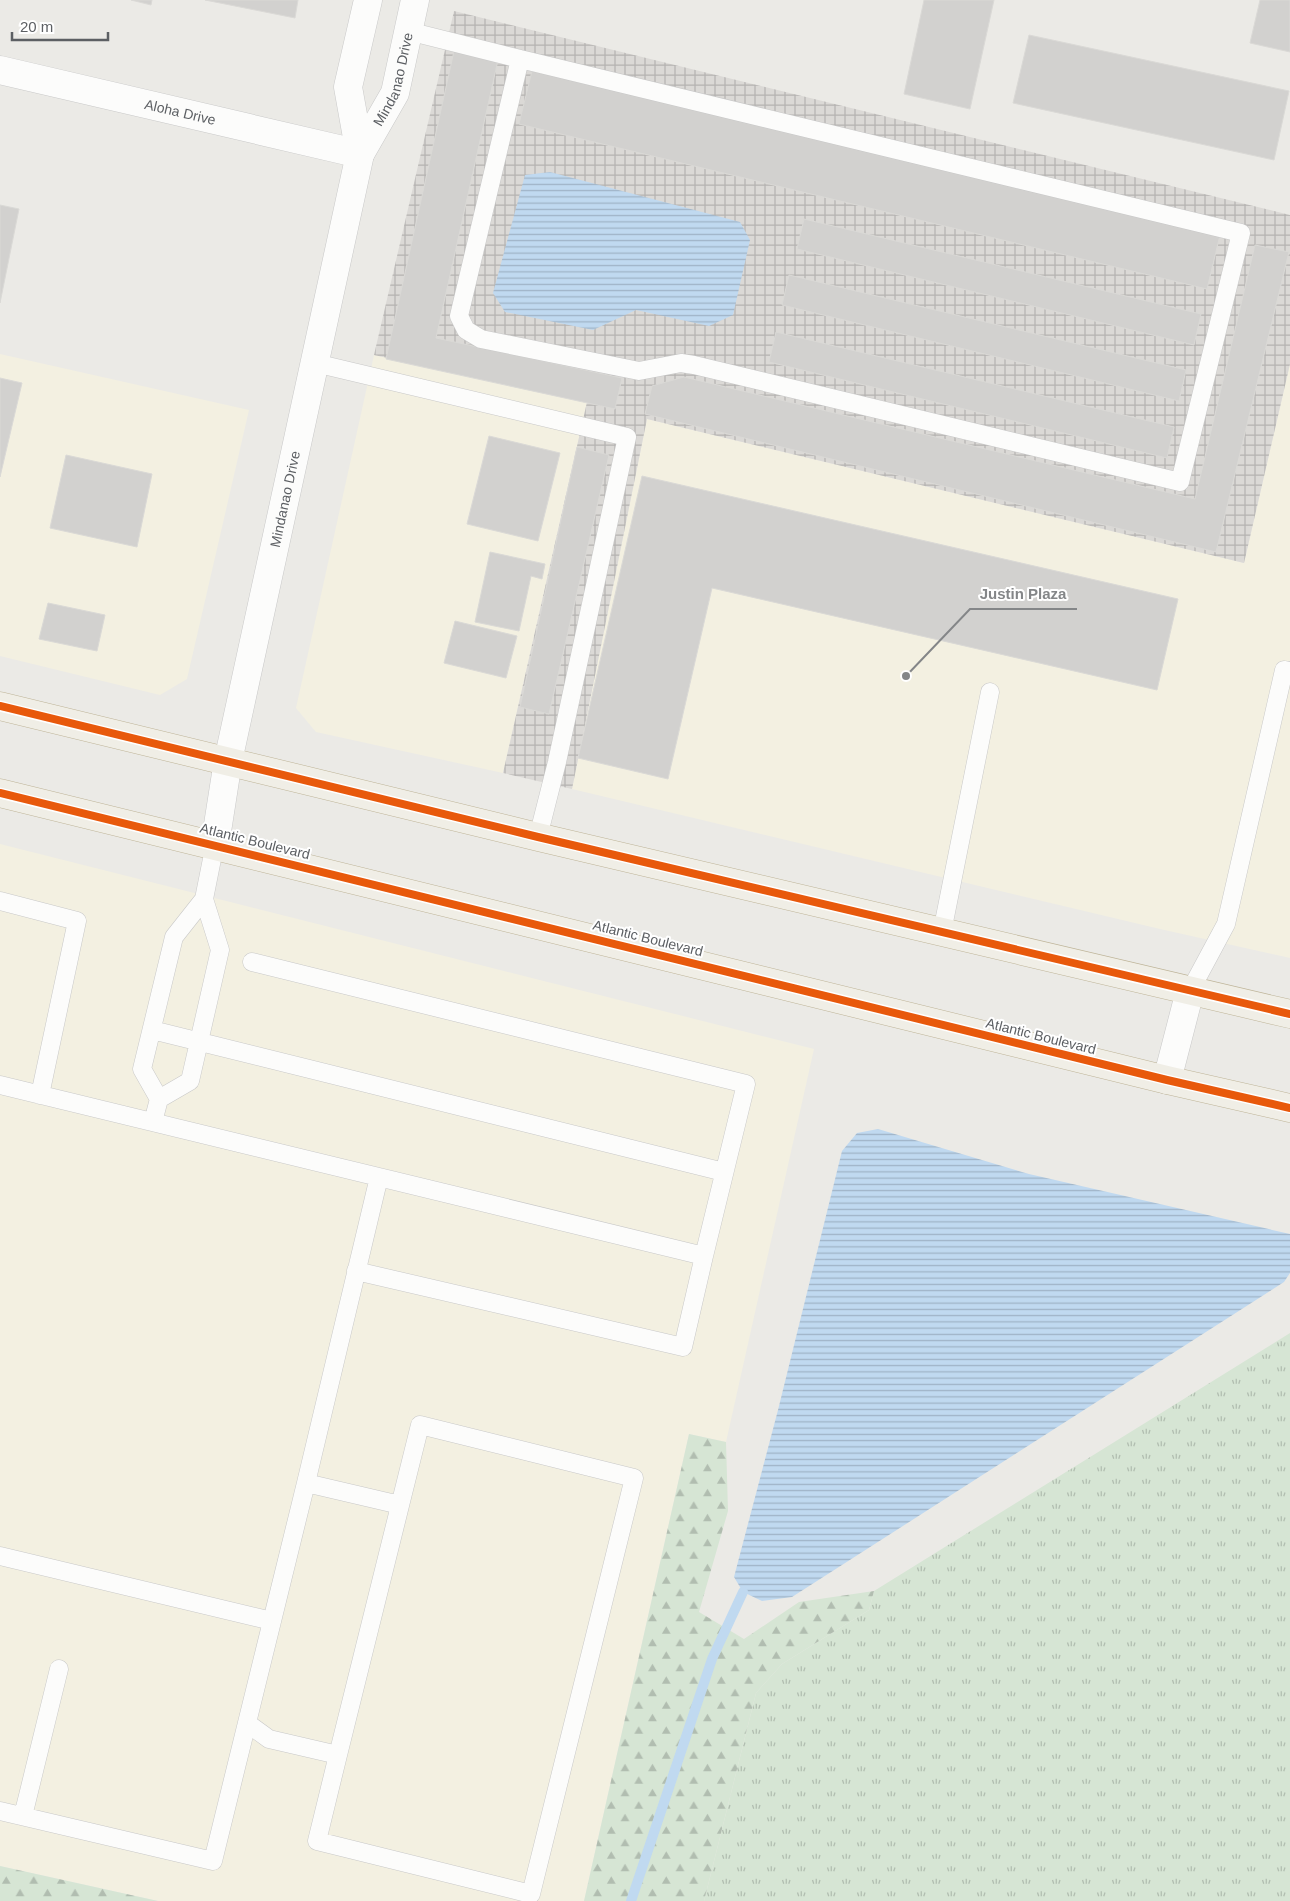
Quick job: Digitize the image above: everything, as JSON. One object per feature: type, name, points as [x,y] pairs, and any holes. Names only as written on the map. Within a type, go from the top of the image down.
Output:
[{"type":"highway","points":[[0,706],[538,837],[1290,1014]]},
{"type":"highway","name":"Atlantic Boulevard","points":[[0,792],[1167,1080],[1290,1108]]},
{"type":"street","name":"Mindanao Drive","points":[[360,154],[348,87],[368,0]]},
{"type":"street","name":"Mindanao Drive","points":[[215,844],[228,761],[360,154],[395,93],[415,0]]},
{"type":"street","name":"Aloha Drive","points":[[0,70],[360,154]]},
{"type":"street","points":[[1167,1080],[1190,991]]},
{"type":"lane","points":[[408,31],[1241,233],[1180,482],[694,365],[681,363],[639,376],[481,339],[466,330],[459,316],[520,59]]},
{"type":"lane","points":[[314,363],[628,437],[557,762],[538,837]]},
{"type":"lane","points":[[1190,991],[1226,924],[1284,670],[1290,671]]},
{"type":"lane","points":[[942,932],[990,692]]},
{"type":"lane","points":[[154,1122],[159,1098],[142,1070],[174,937],[204,899],[215,844]]},
{"type":"lane","points":[[159,1098],[190,1081],[220,950],[204,899]]},
{"type":"lane","points":[[0,901],[77,921],[40,1095]]},
{"type":"lane","points":[[252,962],[746,1084],[683,1347],[356,1271]]},
{"type":"lane","points":[[152,1030],[724,1172]]},
{"type":"lane","points":[[0,1085],[704,1256]]},
{"type":"lane","points":[[0,1811],[213,1861],[379,1177]]},
{"type":"lane","points":[[420,1425],[634,1478],[531,1894],[317,1841],[338,1755],[420,1425]]},
{"type":"lane","points":[[306,1483],[400,1505]]},
{"type":"lane","points":[[0,1556],[272,1621]]},
{"type":"lane","points":[[23,1816],[59,1668]]},
{"type":"lane","points":[[247,1723],[269,1739],[338,1755]]},
{"type":"shaded area","points":[[454,11],[1290,215],[1290,364],[1244,563],[647,419],[572,789],[503,773],[587,402],[374,355]]},
{"type":"shaded area","points":[[0,354],[249,410],[187,679],[160,695],[0,656]]},
{"type":"shaded area","points":[[374,355],[587,402],[503,773],[316,732],[296,708]]},
{"type":"shaded area","points":[[1290,364],[1290,958],[1160,929],[572,789],[647,419],[1244,563]]},
{"type":"shaded area","points":[[0,844],[814,1049],[726,1442],[689,1434],[584,1901],[158,1901],[0,1866]]},
{"type":"green space","points":[[1290,1333],[1290,1901],[704,1901],[756,1693],[782,1664],[869,1610],[874,1591]]},
{"type":"green space","points":[[689,1434],[726,1442],[728,1511],[699,1612],[744,1639],[799,1602],[874,1591],[869,1610],[782,1664],[756,1693],[704,1901],[584,1901]]},
{"type":"green space","points":[[0,1866],[158,1901],[0,1901]]},
{"type":"water","points":[[550,172],[740,222],[750,240],[733,315],[709,326],[636,310],[593,330],[505,312],[493,293],[525,175]]},
{"type":"water","points":[[878,1129],[1029,1174],[1290,1234],[1290,1273],[1284,1282],[792,1597],[762,1601],[743,1592],[734,1577],[778,1410],[842,1151],[857,1133]]},
{"type":"building","points":[[131,0],[152,0],[151,5]]},
{"type":"building","points":[[205,0],[298,0],[295,18]]},
{"type":"building","points":[[924,0],[994,0],[970,109],[904,94]]},
{"type":"building","points":[[1260,0],[1290,0],[1290,52],[1250,43]]},
{"type":"building","points":[[1029,35],[1289,91],[1274,160],[1013,103]]},
{"type":"building","points":[[454,51],[498,60],[436,338],[622,378],[615,409],[386,359]]},
{"type":"building","points":[[532,71],[1220,235],[1207,289],[519,124]]},
{"type":"building","points":[[0,205],[19,209],[0,303]]},
{"type":"building","points":[[804,219],[1201,314],[1194,345],[797,249]]},
{"type":"building","points":[[1255,245],[1289,252],[1216,552],[645,414],[652,386],[684,377],[1195,499]]},
{"type":"building","points":[[789,275],[1186,370],[1179,401],[782,305]]},
{"type":"building","points":[[776,332],[1174,427],[1167,458],[769,362]]},
{"type":"building","points":[[0,378],[22,383],[0,477]]},
{"type":"building","points":[[489,436],[560,453],[538,541],[467,524]]},
{"type":"building","points":[[577,447],[609,455],[549,714],[520,707]]},
{"type":"building","points":[[66,455],[152,474],[137,547],[50,528]]},
{"type":"building","points":[[642,476],[1178,599],[1157,690],[712,588],[668,779],[578,758]]},
{"type":"building","points":[[490,552],[545,564],[542,579],[531,576],[519,631],[475,622]]},
{"type":"building","points":[[48,603],[105,615],[97,651],[39,639]]},
{"type":"building","points":[[455,621],[517,636],[506,678],[444,663]]},
{"type":"waterway","points":[[631,1901],[712,1659],[743,1592]]},
{"type":"cycle path","points":[[0,706],[538,837],[1290,1014]]},
{"type":"cycle path","points":[[0,793],[1167,1080],[1290,1108]]},
{"type":"place","name":"Justin Plaza","points":[[906,676]]}]
